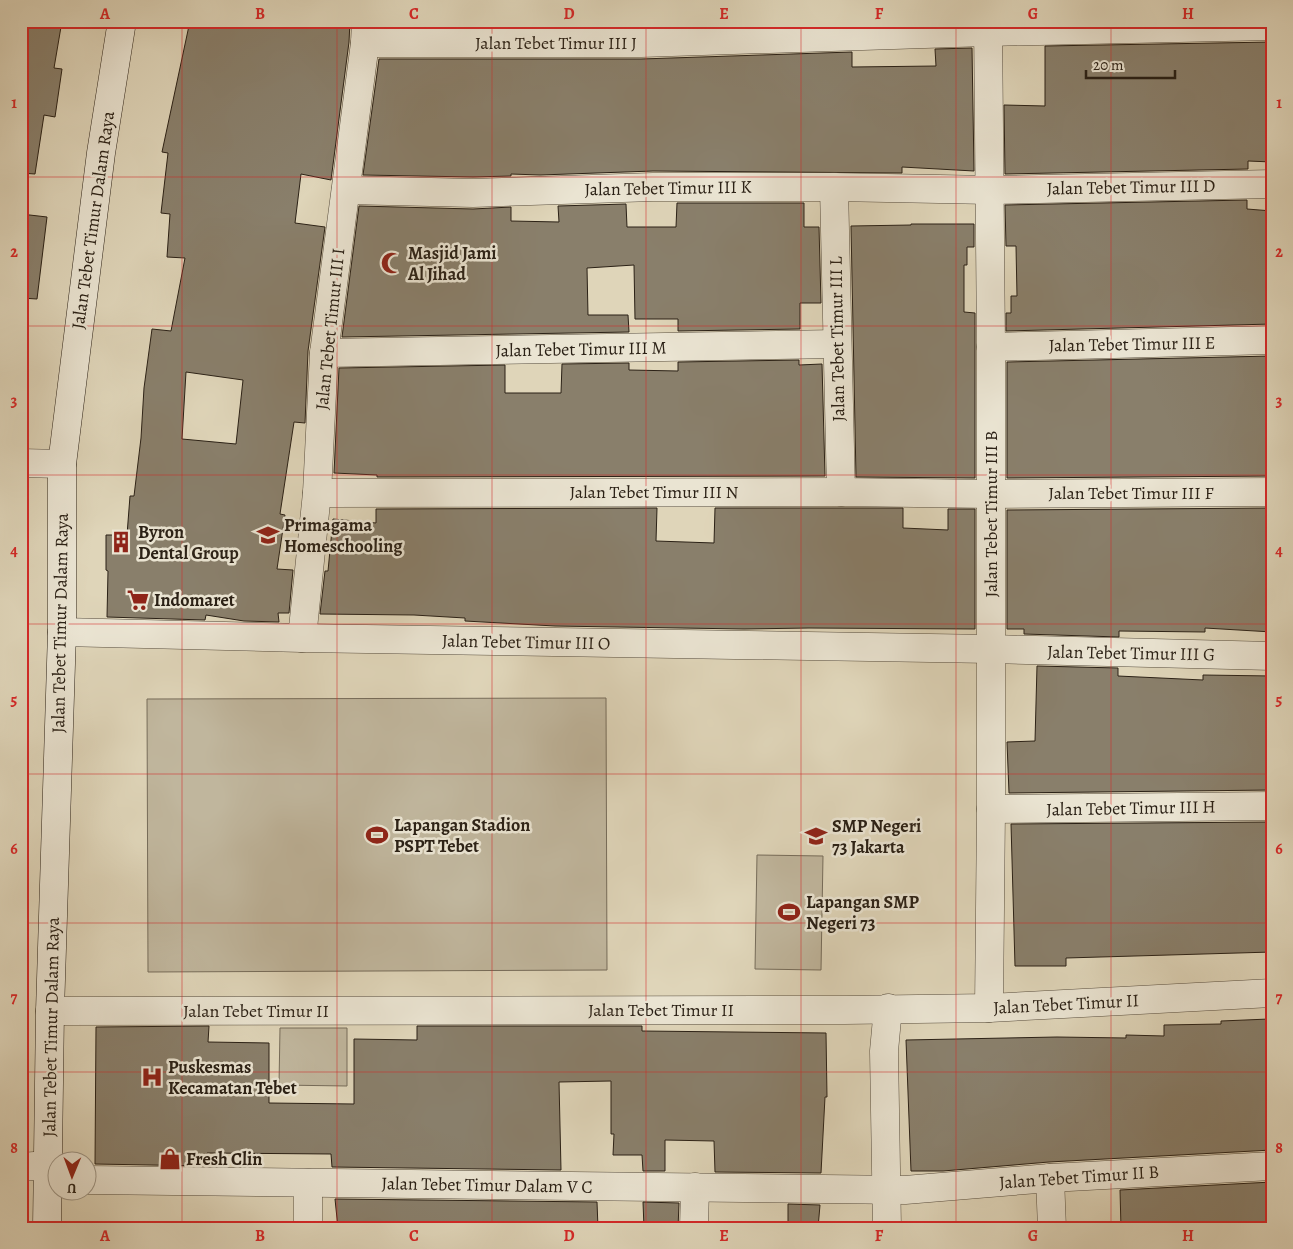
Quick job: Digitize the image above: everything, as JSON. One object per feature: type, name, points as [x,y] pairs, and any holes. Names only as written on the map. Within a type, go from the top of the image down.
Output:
[{"type":"street","name":"Jalan Tebet Timur Dalam Raya","points":[[47,1228],[44,1174],[62,632],[62,464],[101,153],[122,21]]},
{"type":"street","name":"Jalan Tebet Timur III J","points":[[366,32],[641,43],[988,26],[1272,26]]},
{"type":"street","name":"Jalan Tebet Timur III B","points":[[988,26],[991,190],[991,809],[989,1008]]},
{"type":"street","name":"Jalan Tebet Timur III I","points":[[302,638],[317,493],[324,353],[366,32]]},
{"type":"street","name":"Jalan Tebet Timur III D","points":[[991,190],[1272,184]]},
{"type":"street","name":"Jalan Tebet Timur III K","points":[[346,190],[473,193],[653,187],[834,187],[991,190]]},
{"type":"street","name":"Jalan Tebet Timur III L","points":[[834,187],[841,492]]},
{"type":"street","name":"Jalan Tebet Timur III E","points":[[991,347],[1272,340]]},
{"type":"street","name":"Jalan Tebet Timur III M","points":[[324,353],[837,344]]},
{"type":"street","points":[[21,462],[62,464]]},
{"type":"street","name":"Jalan Tebet Timur III N","points":[[317,493],[841,492],[991,494]]},
{"type":"street","name":"Jalan Tebet Timur III F","points":[[991,494],[1272,492]]},
{"type":"street","name":"Jalan Tebet Timur III O","points":[[62,632],[991,650]]},
{"type":"street","name":"Jalan Tebet Timur III G","points":[[991,650],[1272,656]]},
{"type":"street","name":"Jalan Tebet Timur III H","points":[[991,809],[1272,806]]},
{"type":"street","name":"Jalan Tebet Timur II","points":[[50,1011],[989,1008],[1272,993]]},
{"type":"street","points":[[887,1228],[884,1051],[888,1008]]},
{"type":"street","name":"Jalan Tebet Timur II B","points":[[887,1190],[1050,1178],[1272,1166]]},
{"type":"street","points":[[1050,1178],[1052,1228]]},
{"type":"street","name":"Jalan Tebet Timur Dalam V C","points":[[98,1180],[887,1190]]},
{"type":"street","points":[[308,1183],[308,1228]]},
{"type":"street","points":[[694,1228],[695,1187]]},
{"type":"shaded area","name":"Lapangan Stadion PSPT Tebet","points":[[606,698],[607,970],[148,972],[147,699]]},
{"type":"shaded area","name":"Lapangan SMP Negeri 73","points":[[757,855],[823,856],[821,970],[755,969]]},
{"type":"shaded area","points":[[280,1028],[347,1028],[347,1086],[279,1085]]},
{"type":"building","points":[[21,21],[62,21],[54,68],[62,69],[55,117],[44,115],[35,174],[21,173]]},
{"type":"building","points":[[190,21],[350,21],[331,180],[301,174],[295,223],[325,227],[308,351],[305,423],[294,422],[280,514],[285,515],[277,569],[293,570],[289,613],[278,613],[279,622],[244,621],[206,615],[205,620],[107,617],[108,571],[106,570],[106,535],[127,535],[130,496],[134,496],[141,438],[144,388],[152,329],[171,331],[185,258],[167,257],[170,214],[161,213],[168,153],[162,152]],"holes":[[[186,372],[243,380],[236,444],[182,439]]]},
{"type":"building","points":[[464,21],[517,21],[517,27],[464,27]]},
{"type":"building","points":[[610,21],[805,21],[805,22],[610,27]]},
{"type":"building","points":[[1272,42],[1272,162],[1248,161],[1248,169],[1005,174],[1004,105],[1045,106],[1045,46]]},
{"type":"building","points":[[972,48],[974,171],[902,167],[902,173],[653,171],[540,175],[511,174],[511,176],[473,177],[363,175],[379,59],[641,59],[852,52],[852,67],[936,66],[935,49]]},
{"type":"building","points":[[1247,200],[1247,209],[1272,211],[1272,324],[1006,331],[1006,313],[1011,313],[1011,296],[1017,296],[1016,246],[1006,246],[1005,205]]},
{"type":"building","points":[[677,203],[804,203],[804,227],[819,227],[821,303],[800,303],[800,329],[678,331],[678,319],[635,319],[634,265],[587,268],[588,315],[628,315],[629,332],[342,337],[359,206],[473,209],[511,207],[511,221],[559,222],[558,206],[626,204],[627,227],[676,227]]},
{"type":"building","points":[[21,214],[47,217],[37,299],[21,298]]},
{"type":"building","points":[[974,224],[974,247],[967,247],[967,265],[964,265],[964,312],[975,313],[975,478],[856,477],[851,226]]},
{"type":"building","points":[[1272,356],[1272,476],[1007,478],[1007,362]]},
{"type":"building","points":[[799,360],[799,365],[822,364],[825,476],[377,477],[377,475],[334,473],[339,368],[505,365],[505,393],[561,393],[562,364],[629,363],[629,370],[678,371],[678,362]]},
{"type":"building","points":[[657,508],[656,541],[714,543],[715,508],[903,508],[903,528],[948,530],[948,509],[975,509],[975,629],[744,629],[555,626],[465,621],[465,618],[414,615],[320,614],[325,571],[328,571],[333,519],[376,523],[376,509]]},
{"type":"building","points":[[1272,508],[1272,632],[1205,628],[1205,632],[1119,631],[1119,637],[1024,634],[1024,629],[1007,629],[1007,510]]},
{"type":"building","points":[[1037,666],[1118,668],[1118,676],[1203,680],[1203,675],[1272,676],[1272,790],[1009,793],[1007,742],[1035,741]]},
{"type":"building","points":[[1272,822],[1272,952],[1066,958],[1066,966],[1015,966],[1011,824]]},
{"type":"building","points":[[1269,1019],[1272,1078],[1272,1150],[1049,1162],[943,1171],[911,1171],[906,1040],[1057,1037],[1126,1038],[1126,1035],[1164,1036],[1164,1025],[1221,1024],[1221,1021]]},
{"type":"building","points":[[209,1026],[208,1042],[269,1043],[269,1103],[354,1104],[354,1039],[417,1040],[417,1026],[642,1026],[642,1031],[826,1033],[827,1097],[825,1097],[821,1173],[715,1172],[714,1141],[665,1140],[665,1171],[643,1171],[642,1155],[613,1155],[614,1134],[611,1134],[611,1081],[559,1082],[561,1170],[332,1167],[331,1154],[207,1153],[207,1166],[98,1164],[98,1152],[95,1152],[96,1027]]},
{"type":"building","points":[[1272,1182],[1272,1228],[1121,1228],[1120,1190]]},
{"type":"building","points":[[335,1199],[597,1202],[598,1228],[338,1228]]},
{"type":"building","points":[[643,1202],[679,1203],[678,1228],[644,1228]]},
{"type":"building","points":[[788,1204],[820,1205],[818,1228],[788,1228]]},
{"type":"place","name":"Masjid Jami Al Jihad","points":[[392,263]]},
{"type":"place","name":"Primagama Homeschooling","points":[[268,535]]},
{"type":"place","name":"Byron Dental Group","points":[[121,542]]},
{"type":"place","name":"Indomaret","points":[[138,600]]},
{"type":"place","name":"Lapangan Stadion PSPT Tebet","points":[[377,835]]},
{"type":"place","name":"SMP Negeri 73 Jakarta","points":[[816,836]]},
{"type":"place","name":"Lapangan SMP Negeri 73","points":[[789,912]]},
{"type":"place","name":"Puskesmas Kecamatan Tebet","points":[[152,1077]]},
{"type":"place","name":"Fresh Clin","points":[[170,1159]]}]
